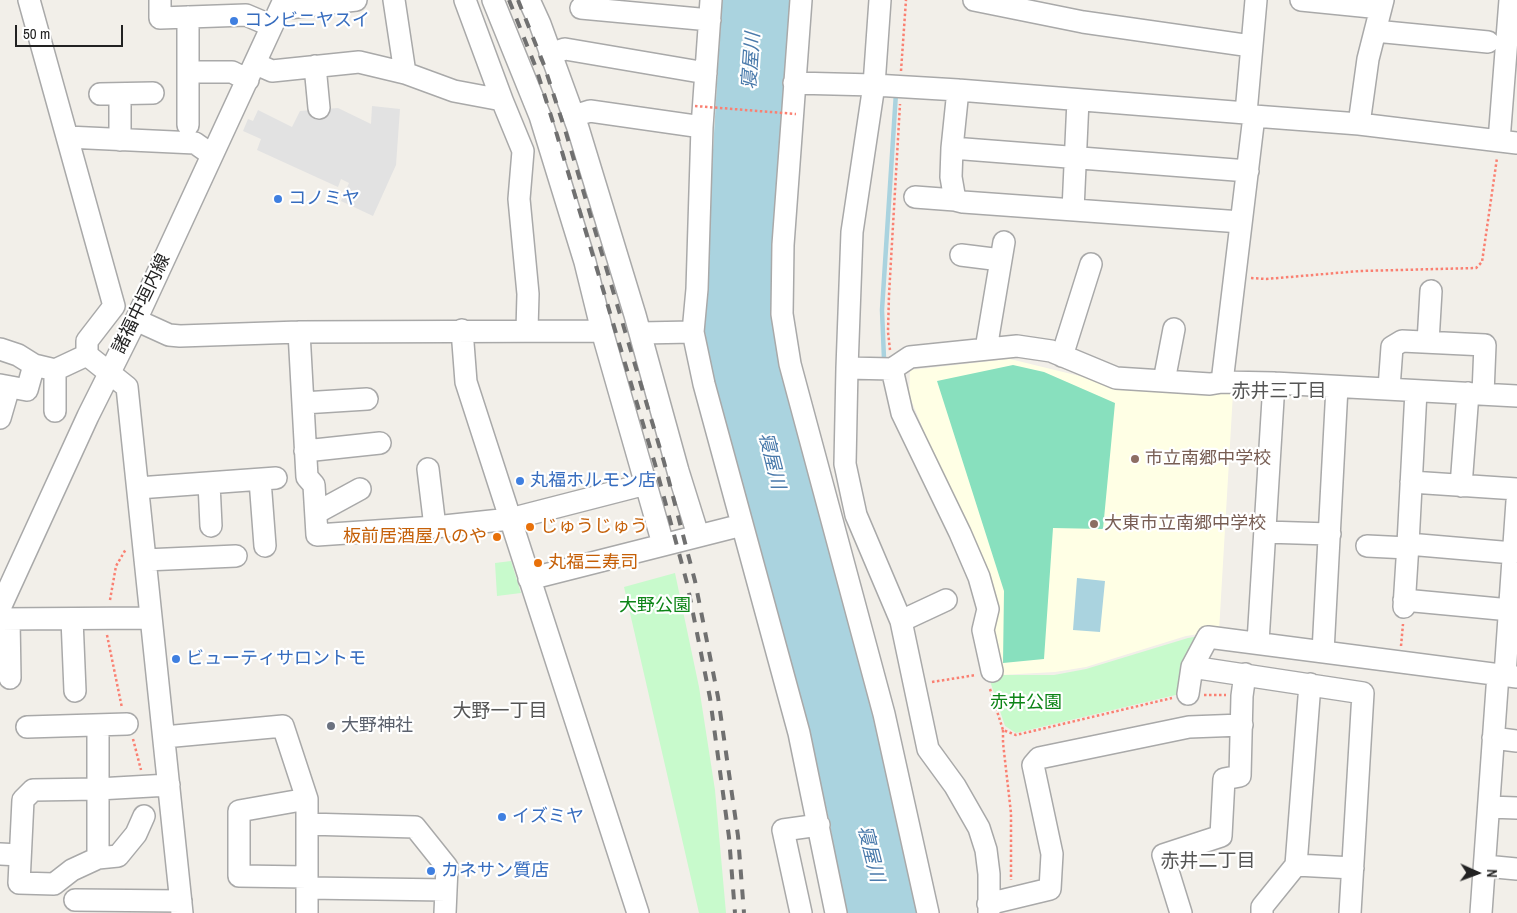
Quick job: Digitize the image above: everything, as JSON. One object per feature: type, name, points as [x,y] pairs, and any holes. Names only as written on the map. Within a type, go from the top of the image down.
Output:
[{"type":"street","points":[[29,0],[114,306],[88,341],[87,355]]},
{"type":"street","points":[[160,0],[160,18],[188,17],[246,7],[279,12],[356,0]]},
{"type":"street","points":[[394,0],[405,73]]},
{"type":"street","points":[[465,0],[523,151],[519,199],[528,294],[527,330]]},
{"type":"street","points":[[493,0],[540,116],[585,262],[602,330],[664,544]]},
{"type":"street","points":[[528,0],[574,116],[698,535]]},
{"type":"street","points":[[801,0],[783,245],[782,314],[788,356],[884,714],[928,913]]},
{"type":"street","points":[[880,0],[874,85],[852,232],[845,464],[856,515],[901,621],[928,749],[955,786],[979,828],[986,850],[989,874],[988,908],[1014,898],[1050,889],[1052,854],[1033,765],[1039,758],[1189,727],[1242,725]]},
{"type":"street","points":[[974,0],[1083,22],[1250,46]]},
{"type":"street","points":[[1222,382],[1248,171],[1250,46],[1256,0]]},
{"type":"street","points":[[1301,0],[1382,4],[1368,59],[1359,124]]},
{"type":"street","points":[[794,83],[901,86],[1250,114],[1359,124],[1508,142],[1510,0]]},
{"type":"street","points":[[580,8],[710,10],[702,127],[697,289],[693,332],[704,384],[799,733],[836,913]]},
{"type":"street","name":"諸福中垣内線","points":[[3,615],[109,372],[136,320],[279,12]]},
{"type":"street","points":[[188,17],[188,125]]},
{"type":"street","points":[[1375,31],[1488,42]]},
{"type":"street","points":[[550,54],[565,49],[706,73]]},
{"type":"street","points":[[188,72],[252,72],[359,62],[405,73],[454,91],[502,100]]},
{"type":"street","points":[[315,66],[319,108]]},
{"type":"street","points":[[955,200],[951,177],[958,90]]},
{"type":"street","points":[[120,140],[110,94],[153,93]]},
{"type":"street","points":[[1073,210],[1078,100]]},
{"type":"street","points":[[574,116],[590,111],[702,127]]},
{"type":"street","points":[[67,138],[195,143],[212,155]]},
{"type":"street","points":[[952,148],[1248,171]]},
{"type":"street","points":[[915,197],[1241,222]]},
{"type":"street","points":[[961,255],[1002,251],[986,349]]},
{"type":"street","points":[[1062,356],[1091,264]]},
{"type":"street","points":[[1428,342],[1431,291]]},
{"type":"street","points":[[136,320],[169,335],[180,336],[299,332],[602,330]]},
{"type":"street","points":[[1164,381],[1174,329]]},
{"type":"street","points":[[462,330],[466,382],[638,913]]},
{"type":"street","points":[[299,332],[307,477],[314,485],[317,535],[435,527],[510,519],[646,484]]},
{"type":"street","points":[[640,334],[693,332]]},
{"type":"street","points":[[1388,388],[1392,348],[1402,341],[1485,345],[1462,486]]},
{"type":"street","points":[[847,368],[891,369],[910,357],[1017,346],[1051,351],[1116,378],[1210,384],[1222,382],[1388,388],[1517,396]]},
{"type":"street","points":[[0,349],[18,355],[34,365],[55,370],[87,355]]},
{"type":"street","points":[[75,900],[181,907],[128,387],[87,355]]},
{"type":"street","points":[[0,418],[4,386],[27,390],[34,365]]},
{"type":"street","points":[[891,369],[902,413],[960,534],[978,577],[988,609],[983,630],[989,672]]},
{"type":"street","points":[[55,370],[55,411]]},
{"type":"street","points":[[1258,642],[1274,384]]},
{"type":"street","points":[[1323,652],[1337,387]]},
{"type":"street","points":[[1416,391],[1404,604],[1510,610]]},
{"type":"street","points":[[303,403],[367,399]]},
{"type":"street","points":[[305,451],[380,443]]},
{"type":"street","points":[[428,469],[435,527]]},
{"type":"street","points":[[138,488],[268,479],[265,546]]},
{"type":"street","points":[[1411,482],[1517,489]]},
{"type":"street","points":[[209,483],[211,526]]},
{"type":"street","points":[[316,513],[360,489]]},
{"type":"street","points":[[1481,913],[1493,738],[1506,675],[1517,501]]},
{"type":"street","points":[[529,579],[742,525]]},
{"type":"street","points":[[1265,532],[1330,534]]},
{"type":"street","points":[[1366,546],[1515,545]]},
{"type":"street","points":[[144,551],[236,556]]},
{"type":"street","points":[[901,621],[946,600]]},
{"type":"street","points":[[10,678],[3,615],[72,619],[151,618]]},
{"type":"street","points":[[72,619],[75,691]]},
{"type":"street","points":[[1188,694],[1192,667],[1208,637],[1506,675]]},
{"type":"street","points":[[1192,667],[1363,693],[1350,913]]},
{"type":"street","points":[[1181,913],[1163,855],[1221,836],[1224,779],[1240,776],[1242,696],[1245,674]]},
{"type":"street","points":[[1262,913],[1262,907],[1296,865],[1310,684]]},
{"type":"street","points":[[27,727],[127,724]]},
{"type":"street","points":[[98,726],[98,858]]},
{"type":"street","points":[[164,737],[283,726],[307,799],[307,913]]},
{"type":"street","points":[[1493,738],[1517,741]]},
{"type":"street","points":[[144,816],[136,834],[118,856],[98,858],[72,870],[54,884],[19,883],[10,855],[23,800],[33,790],[169,785]]},
{"type":"street","points":[[307,799],[239,811],[239,876],[307,883],[446,890]]},
{"type":"street","points":[[1488,807],[1517,808]]},
{"type":"street","points":[[307,824],[415,827],[448,867],[445,913]]},
{"type":"street","points":[[801,913],[783,830],[819,825]]},
{"type":"street","points":[[1296,865],[1353,868]]},
{"type":"street","points":[[1484,866],[1517,868]]},
{"type":"path","points":[[891,369],[889,314],[906,0]]},
{"type":"path","points":[[695,106],[796,114]]},
{"type":"path","points":[[1235,276],[1266,279],[1360,271],[1476,268],[1482,262],[1508,142]]},
{"type":"path","points":[[144,551],[132,545],[123,552],[116,566],[107,619],[109,650],[127,724],[140,761],[144,787]]},
{"type":"path","points":[[1400,662],[1404,604]]},
{"type":"path","points":[[915,686],[989,672],[1003,730],[1011,813],[1011,877],[1014,898]]},
{"type":"path","points":[[1003,730],[1016,735],[1188,694],[1242,696]]},
{"type":"shaded area","points":[[372,106],[400,109],[396,165],[373,216],[341,201],[349,183],[341,179],[338,187],[257,150],[261,139],[243,131],[248,119],[253,121],[258,110],[292,127],[300,111],[338,108],[371,124]]},
{"type":"shaded area","name":"大東市立南郷中学校","points":[[1010,359],[1104,382],[1233,393],[1219,631],[1186,636],[1086,667],[1055,672],[1001,675],[989,628],[996,604],[909,395],[910,370]]},
{"type":"green space","points":[[1013,365],[1044,372],[1115,403],[1103,529],[1053,528],[1044,659],[1003,663],[1004,591],[937,381]]},
{"type":"green space","points":[[511,561],[521,593],[497,596],[495,563]]},
{"type":"green space","name":"大野公園","points":[[675,573],[699,687],[715,790],[726,913],[699,913],[624,587]]},
{"type":"green space","name":"赤井公園","points":[[1205,635],[1184,693],[1016,733],[1005,726],[988,675],[1054,675],[1086,669],[1188,638]]},
{"type":"water","name":"寝屋川","points":[[722,0],[790,0],[773,293],[921,913],[845,913],[830,824],[800,701],[709,363],[703,317]]},
{"type":"water","points":[[1077,578],[1105,581],[1100,632],[1073,630]]},
{"type":"waterway","points":[[884,359],[882,310],[896,93]]},
{"type":"railway","points":[[509,0],[536,68],[557,135],[655,464],[687,583],[710,698],[729,837],[735,913]]},
{"type":"railway","points":[[518,0],[544,65],[566,133],[664,462],[695,581],[718,697],[738,836],[744,913]]},
{"type":"place","name":"コンビニヤスイ","points":[[234,21]]},
{"type":"place","name":"コノミヤ","points":[[278,199]]},
{"type":"place","name":"市立南郷中学校","points":[[1135,459]]},
{"type":"place","name":"丸福ホルモン店","points":[[520,481]]},
{"type":"place","name":"大東市立南郷中学校","points":[[1094,524]]},
{"type":"place","name":"じゅうじゅう","points":[[530,527]]},
{"type":"place","name":"板前居酒屋八のや","points":[[497,537]]},
{"type":"place","name":"丸福三寿司","points":[[538,563]]},
{"type":"place","name":"ビューティサロントモ","points":[[176,659]]},
{"type":"place","name":"大野神社","points":[[331,726]]},
{"type":"place","name":"イズミヤ","points":[[502,817]]},
{"type":"place","name":"カネサン質店","points":[[431,871]]},
{"type":"district","name":"赤井三丁目","points":[[1279,392]]},
{"type":"district","name":"大野一丁目","points":[[500,712]]},
{"type":"district","name":"赤井二丁目","points":[[1208,862]]}]
